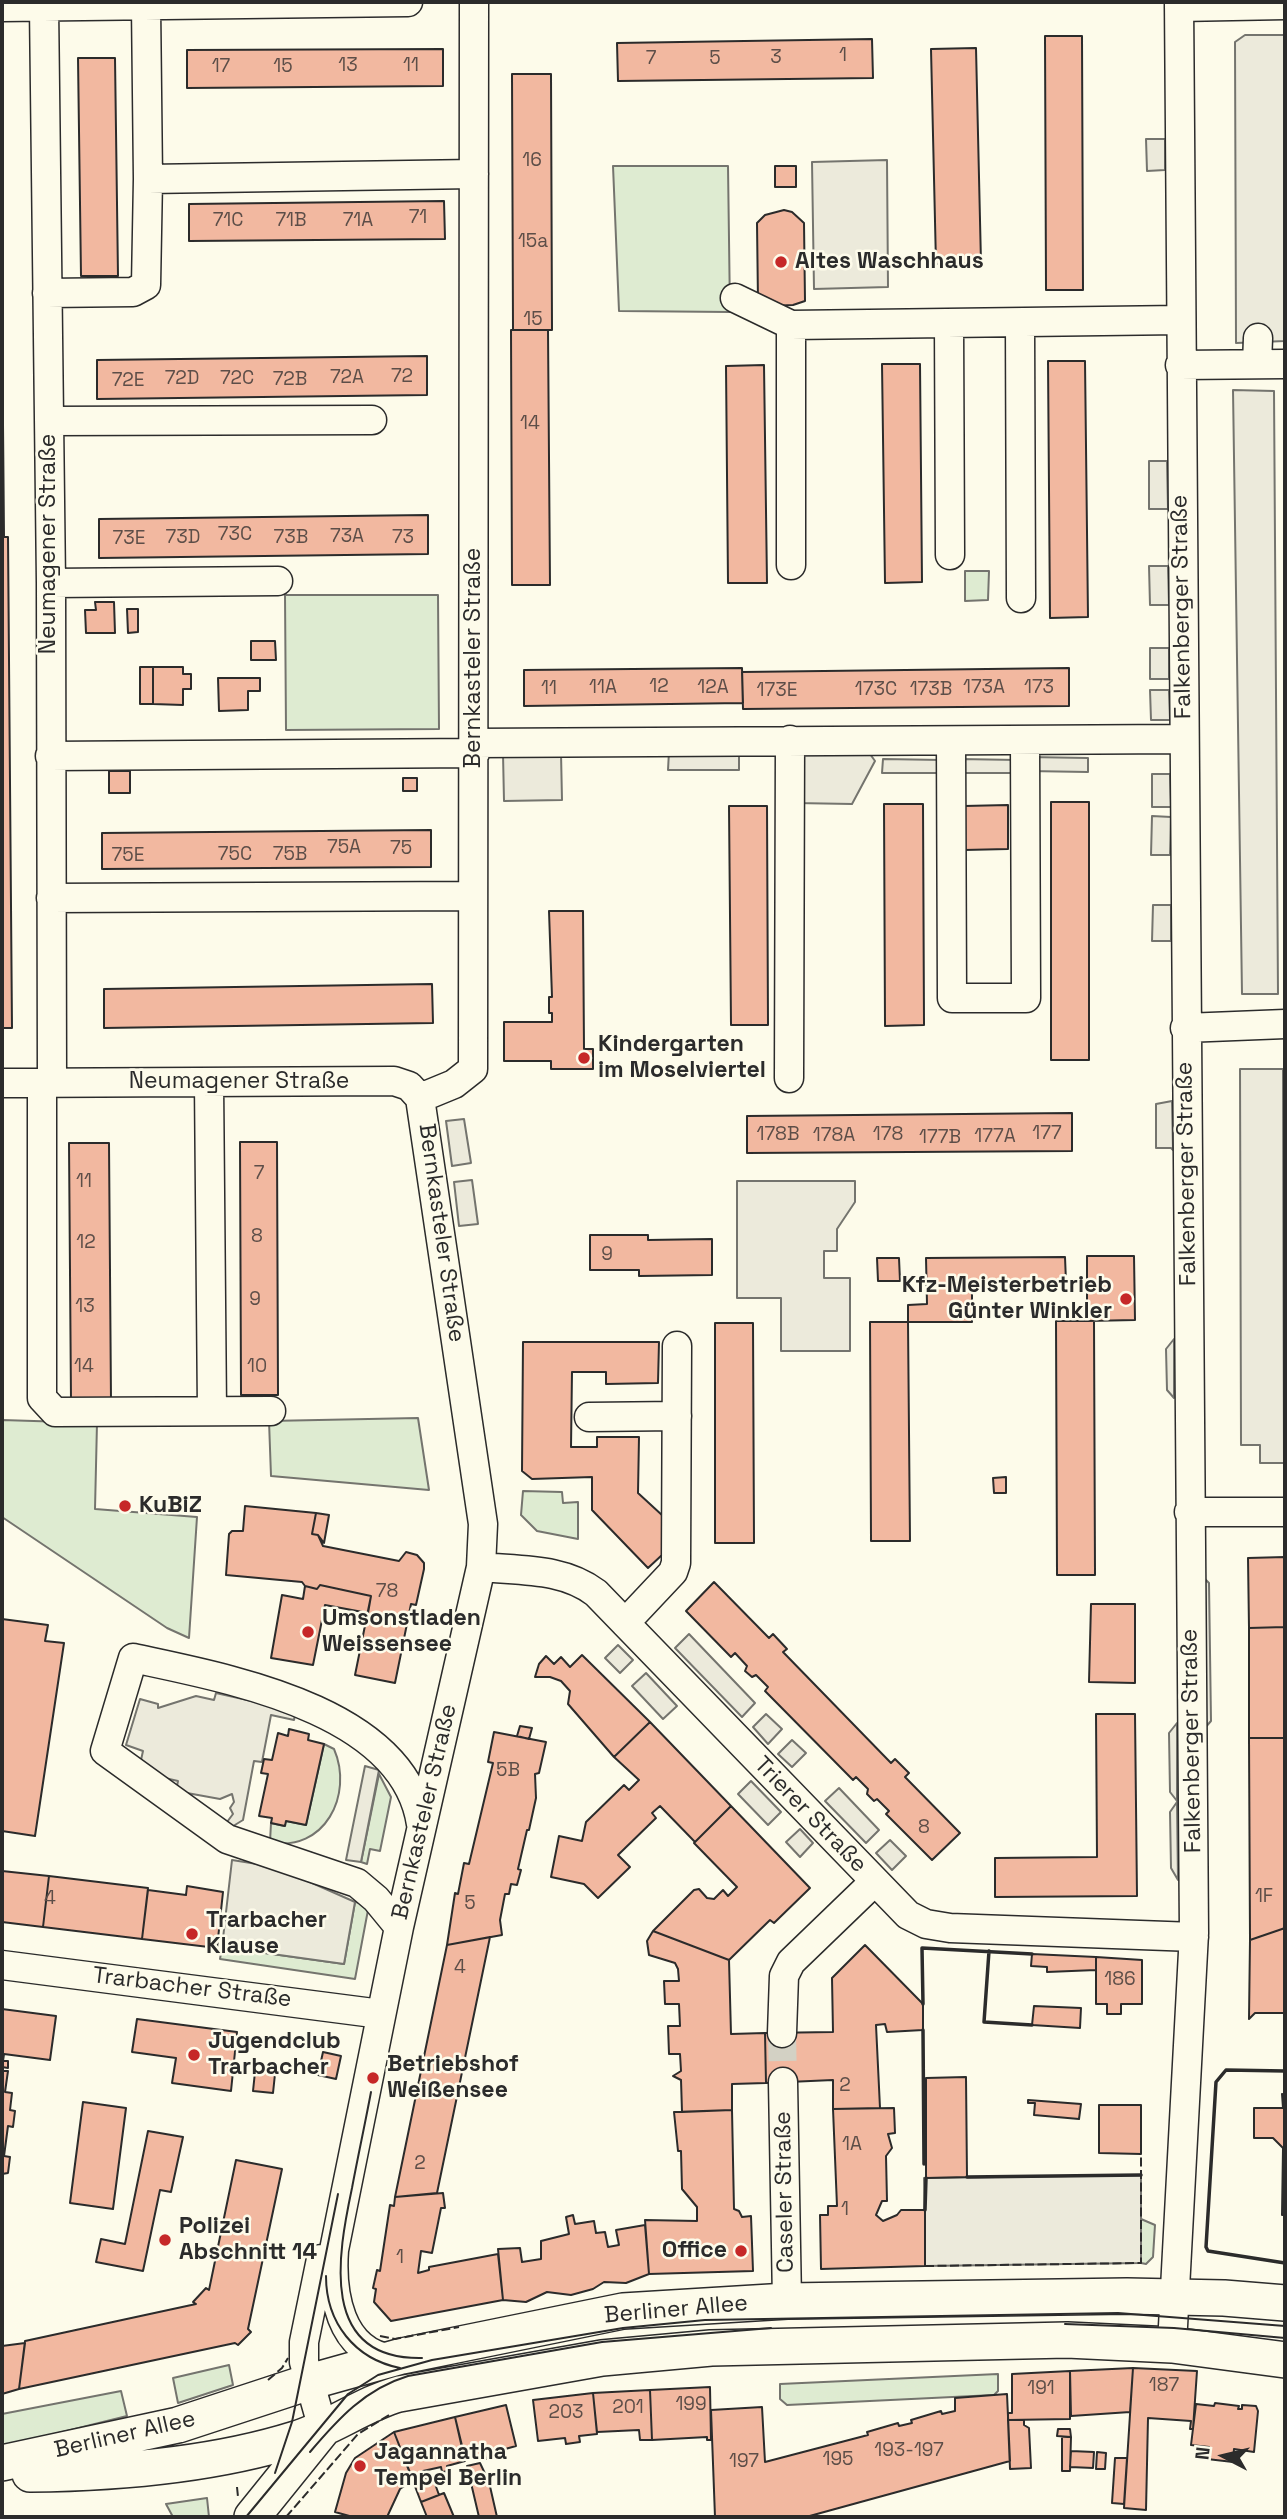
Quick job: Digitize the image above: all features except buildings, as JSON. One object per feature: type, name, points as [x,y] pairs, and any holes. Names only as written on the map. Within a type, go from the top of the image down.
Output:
[{"type":"main road","name":"Berliner Allee","points":[[2,2463],[178,2426],[309,2382],[391,2359],[623,2311],[787,2301],[1176,2297],[1285,2303]]},
{"type":"main road","name":"Berliner Allee","points":[[2,2474],[170,2464],[248,2451],[323,2429],[377,2401],[400,2394],[602,2358],[711,2348],[1067,2340],[1172,2345],[1285,2360]]},
{"type":"main road","points":[[252,2517],[351,2398],[378,2375],[407,2358],[432,2350]]},
{"type":"street","points":[[2,7],[408,2]]},
{"type":"street","name":"Bernkasteler Straße","points":[[391,2359],[371,2351],[354,2337],[335,2303],[334,2250],[399,1927],[481,1567],[480,1497],[420,1098],[454,1084],[473,1069],[474,2]]},
{"type":"street","points":[[47,293],[133,292],[146,285],[146,5]]},
{"type":"street","points":[[1179,5],[1285,5]]},
{"type":"street","name":"Falkenberger Straße","points":[[1172,2345],[1194,1937],[1179,5]]},
{"type":"street","name":"Neumagener Straße","points":[[44,6],[51,583],[51,898],[47,1083]]},
{"type":"street","points":[[148,179],[474,174]]},
{"type":"street","points":[[735,298],[791,325],[1180,320]]},
{"type":"street","points":[[949,323],[950,555]]},
{"type":"street","points":[[1020,323],[1021,598]]},
{"type":"street","points":[[791,325],[791,565]]},
{"type":"street","points":[[1180,365],[1258,351],[1285,364]]},
{"type":"street","points":[[49,421],[372,420]]},
{"type":"street","points":[[51,583],[278,581]]},
{"type":"street","points":[[50,756],[790,740],[1025,742],[1184,739]]},
{"type":"street","points":[[789,1078],[790,740]]},
{"type":"street","points":[[951,741],[952,998],[1026,998],[1025,742]]},
{"type":"street","points":[[51,898],[472,896]]},
{"type":"street","points":[[1185,1028],[1285,1024]]},
{"type":"street","name":"Neumagener Straße","points":[[2,1083],[394,1081],[409,1086],[420,1098]]},
{"type":"street","points":[[47,1083],[42,1398],[55,1412],[271,1411]]},
{"type":"street","points":[[209,1083],[212,1412]]},
{"type":"street","points":[[625,1623],[673,1572],[676,1563],[677,1346]]},
{"type":"street","points":[[589,1417],[677,1416]]},
{"type":"street","points":[[1189,1512],[1285,1511]]},
{"type":"street","name":"Trierer Straße","points":[[481,1567],[560,1574],[579,1580],[625,1623],[874,1882],[908,1914],[926,1924],[950,1928],[1194,1937]]},
{"type":"street","points":[[399,1927],[376,1899],[358,1884],[227,1839],[105,1751],[133,1658],[255,1686],[357,1733],[387,1758],[402,1776],[417,1808],[421,1828]]},
{"type":"street","points":[[782,2033],[784,1976],[791,1962],[874,1882]]},
{"type":"street","name":"Trarbacher Straße","points":[[2,1965],[381,2014]]},
{"type":"street","name":"Caseler Straße","points":[[783,2082],[787,2301]]},
{"type":"street","name":"Bernkasteler Straße","points":[[323,2429],[304,2361],[304,2342],[325,2242],[345,2187]]},
{"type":"green space","points":[[613,166],[728,166],[730,312],[619,311]]},
{"type":"green space","points":[[965,571],[989,571],[988,600],[965,601]]},
{"type":"green space","points":[[285,595],[438,595],[439,729],[286,730]]},
{"type":"green space","points":[[418,1418],[429,1490],[271,1476],[269,1421]]},
{"type":"green space","points":[[2,1420],[97,1423],[95,1509],[197,1517],[189,1638],[167,1628],[2,1517]]},
{"type":"green space","points":[[523,1491],[562,1492],[563,1503],[578,1502],[578,1539],[537,1531],[521,1515]]},
{"type":"green space","points":[[324,1744],[334,1749],[339,1767],[337,1802],[330,1817],[319,1830],[306,1839],[289,1843],[270,1842],[271,1823],[284,1826],[286,1821],[306,1825]]},
{"type":"green space","points":[[379,1774],[391,1797],[380,1851],[370,1849],[367,1864],[361,1862]]},
{"type":"green space","points":[[355,1902],[366,1904],[368,1910],[355,1979],[220,1959],[222,1947],[344,1964]]},
{"type":"green space","points":[[1141,2219],[1155,2225],[1153,2257],[1146,2264],[1141,2263]]},
{"type":"green space","points":[[229,2365],[233,2385],[178,2403],[173,2378]]},
{"type":"green space","points":[[998,2374],[998,2391],[994,2395],[787,2405],[780,2399],[780,2384]]},
{"type":"green space","points":[[121,2391],[127,2416],[2,2447],[2,2414]]},
{"type":"green space","points":[[207,2498],[209,2517],[173,2517],[166,2504]]},
{"type":"shaded area","points":[[1245,35],[1285,35],[1285,341],[1236,343],[1235,42]]},
{"type":"shaded area","points":[[1146,139],[1165,139],[1165,170],[1147,171]]},
{"type":"shaded area","points":[[887,160],[888,287],[814,289],[812,162]]},
{"type":"shaded area","points":[[1233,390],[1274,391],[1278,994],[1242,994]]},
{"type":"shaded area","points":[[1149,461],[1167,461],[1168,509],[1149,509]]},
{"type":"shaded area","points":[[1149,566],[1168,566],[1169,605],[1150,605]]},
{"type":"shaded area","points":[[1150,648],[1169,648],[1169,679],[1150,679]]},
{"type":"shaded area","points":[[1150,690],[1169,690],[1170,720],[1151,720]]},
{"type":"shaded area","points":[[795,747],[865,747],[875,761],[852,804],[795,803]]},
{"type":"shaded area","points":[[669,751],[739,751],[739,770],[668,770]]},
{"type":"shaded area","points":[[561,753],[562,800],[504,801],[503,754]]},
{"type":"shaded area","points":[[1028,757],[1088,758],[1088,772],[1028,771]]},
{"type":"shaded area","points":[[883,759],[942,760],[942,773],[882,773]]},
{"type":"shaded area","points":[[959,759],[1018,760],[1018,773],[958,773]]},
{"type":"shaded area","points":[[1152,774],[1170,774],[1171,807],[1152,807]]},
{"type":"shaded area","points":[[1152,816],[1171,817],[1170,855],[1151,855]]},
{"type":"shaded area","points":[[1153,905],[1171,905],[1171,941],[1152,941]]},
{"type":"shaded area","points":[[1240,1069],[1283,1069],[1284,1463],[1260,1463],[1260,1445],[1241,1445]]},
{"type":"shaded area","points":[[1172,1101],[1173,1150],[1156,1148],[1156,1104]]},
{"type":"shaded area","points":[[464,1119],[471,1163],[452,1166],[446,1121]]},
{"type":"shaded area","points":[[472,1180],[478,1224],[459,1226],[454,1182]]},
{"type":"shaded area","points":[[737,1181],[855,1181],[855,1202],[837,1229],[837,1251],[824,1251],[824,1278],[850,1278],[850,1351],[781,1351],[781,1298],[737,1298]]},
{"type":"shaded area","points":[[1174,1339],[1174,1398],[1167,1390],[1166,1349]]},
{"type":"shaded area","points":[[1203,1577],[1209,1583],[1211,1721],[1204,1729]]},
{"type":"shaded area","points":[[689,1634],[755,1703],[742,1717],[675,1648]]},
{"type":"shaded area","points":[[618,1645],[633,1660],[620,1673],[605,1658]]},
{"type":"shaded area","points":[[646,1673],[677,1706],[663,1719],[632,1686]]},
{"type":"shaded area","points":[[216,1693],[296,1711],[294,1720],[271,1715],[262,1762],[254,1761],[243,1820],[230,1828],[227,1822],[233,1814],[230,1808],[234,1802],[232,1794],[220,1799],[176,1791],[178,1781],[156,1776],[141,1760],[143,1751],[126,1745],[140,1699],[158,1704],[158,1708],[196,1696],[214,1700]]},
{"type":"shaded area","points":[[766,1714],[782,1729],[768,1744],[753,1727]]},
{"type":"shaded area","points":[[1177,1723],[1177,1801],[1170,1792],[1169,1733]]},
{"type":"shaded area","points":[[792,1740],[806,1753],[792,1767],[778,1754]]},
{"type":"shaded area","points":[[365,1766],[379,1770],[361,1862],[346,1860]]},
{"type":"shaded area","points":[[751,1781],[781,1812],[768,1825],[738,1794]]},
{"type":"shaded area","points":[[839,1788],[879,1830],[866,1843],[825,1801]]},
{"type":"shaded area","points":[[1177,1802],[1178,1880],[1171,1868],[1170,1812]]},
{"type":"shaded area","points":[[800,1829],[813,1843],[800,1857],[786,1842]]},
{"type":"shaded area","points":[[890,1840],[906,1856],[892,1870],[876,1853]]},
{"type":"shaded area","points":[[232,1860],[276,1867],[355,1902],[344,1964],[222,1947]]},
{"type":"shaded area","points":[[1141,2175],[1141,2263],[925,2266],[924,2178]]},
{"type":"tunnel","points":[[782,2033],[783,2082]]},
{"type":"tram line","points":[[371,2092],[342,2243],[343,2298],[350,2322],[365,2342],[389,2354],[422,2358]]},
{"type":"tram line","points":[[275,2473],[292,2422],[338,2194]]},
{"type":"tram line","points":[[326,2276],[331,2309],[346,2336],[369,2356],[400,2368]]},
{"type":"tram line","points":[[246,2517],[348,2394],[378,2375],[432,2360],[623,2328],[705,2320],[1118,2313],[1285,2326]]},
{"type":"tram line","points":[[1065,2324],[1174,2328],[1285,2338]]},
{"type":"tram line","points":[[310,2452],[331,2428],[365,2397],[408,2376],[602,2342],[771,2328]]},
{"type":"fence","points":[[925,2266],[1141,2263],[1141,2154]]},
{"type":"fence","points":[[380,2336],[395,2339],[459,2327]]},
{"type":"fence","points":[[268,2380],[282,2368],[288,2358]]},
{"type":"fence","points":[[286,2517],[358,2434],[389,2415]]},
{"type":"fence","points":[[237,2487],[238,2497]]},
{"type":"wall","points":[[923,2004],[922,1948],[1032,1954]]},
{"type":"wall","points":[[989,1951],[984,2022],[1032,2025]]},
{"type":"wall","points":[[923,2030],[924,2164]]},
{"type":"wall","points":[[1285,2071],[1226,2070],[1216,2082],[1206,2247],[1208,2251],[1285,2263]]},
{"type":"wall","points":[[967,2177],[1141,2175]]},
{"type":"wall","points":[[925,2210],[926,2178]]},
{"type":"place","name":"Altes Waschhaus","points":[[781,262]]},
{"type":"place","name":"Kindergarten im Moselviertel","points":[[584,1058]]},
{"type":"place","name":"Kfz-Meisterbetrieb Günter Winkler","points":[[1126,1299]]},
{"type":"place","name":"KuBiZ","points":[[125,1506]]},
{"type":"place","name":"Umsonstladen Weissensee","points":[[308,1632]]},
{"type":"place","name":"Trarbacher Klause","points":[[192,1934]]},
{"type":"place","name":"Jugendclub Trarbacher","points":[[194,2055]]},
{"type":"place","name":"Betriebshof Weißensee","points":[[373,2078]]},
{"type":"place","name":"Polizei Abschnitt 14","points":[[165,2240]]},
{"type":"place","name":"Office","points":[[741,2251]]},
{"type":"place","name":"Jagannatha Tempel Berlin","points":[[360,2466]]}]
